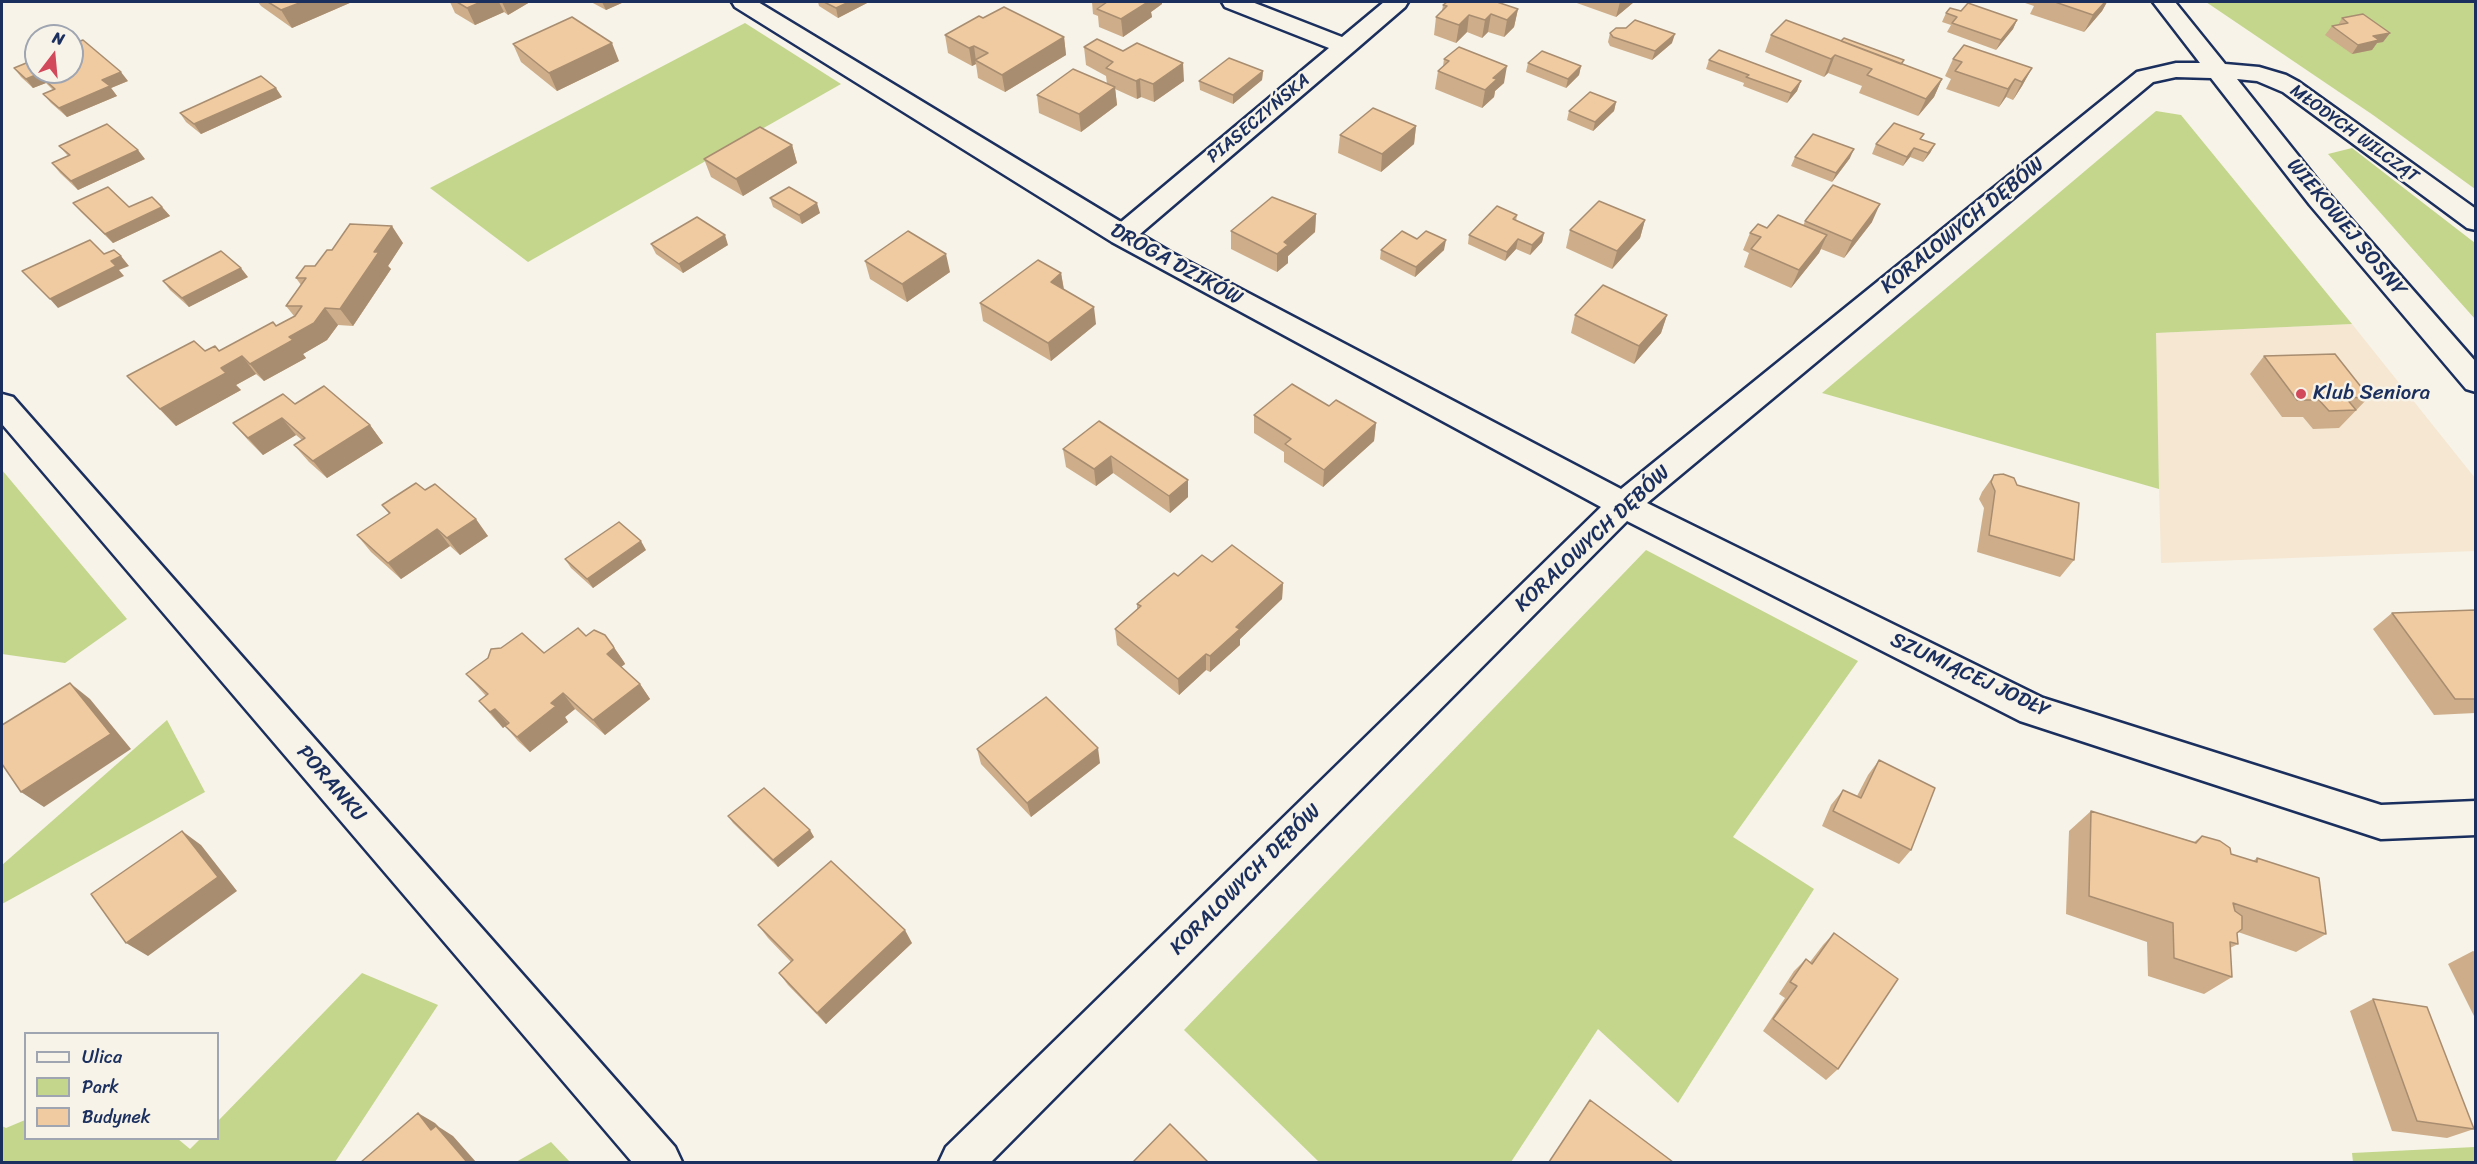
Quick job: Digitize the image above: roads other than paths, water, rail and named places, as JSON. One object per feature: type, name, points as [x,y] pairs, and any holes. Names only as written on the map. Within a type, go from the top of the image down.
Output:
[{"type":"street","name":"DROGA DZIKÓW","points":[[743,2],[1121,236],[1623,505]]},
{"type":"street","points":[[1233,2],[1346,46]]},
{"type":"street","name":"PIASECZYŃSKA","points":[[1121,236],[1396,2]]},
{"type":"street","points":[[2164,2],[2221,71]]},
{"type":"street","name":"KORALOWYCH DĘBÓW","points":[[961,1162],[1623,505],[2145,77],[2176,70],[2221,71]]},
{"type":"street","name":"MŁODYCH WILCZĄT","points":[[2221,71],[2259,74],[2291,87],[2475,222]]},
{"type":"street","name":"WIEKOWEJ SOSNY","points":[[2221,71],[2319,199],[2475,382]]},
{"type":"street","name":"PORANKU","points":[[2,405],[660,1162]]},
{"type":"street","name":"SZUMIĄCEJ JODŁY","points":[[1623,505],[2033,710],[2381,822],[2475,818]]},
{"type":"place","name":"Klub Seniora","points":[[2301,394]]}]
